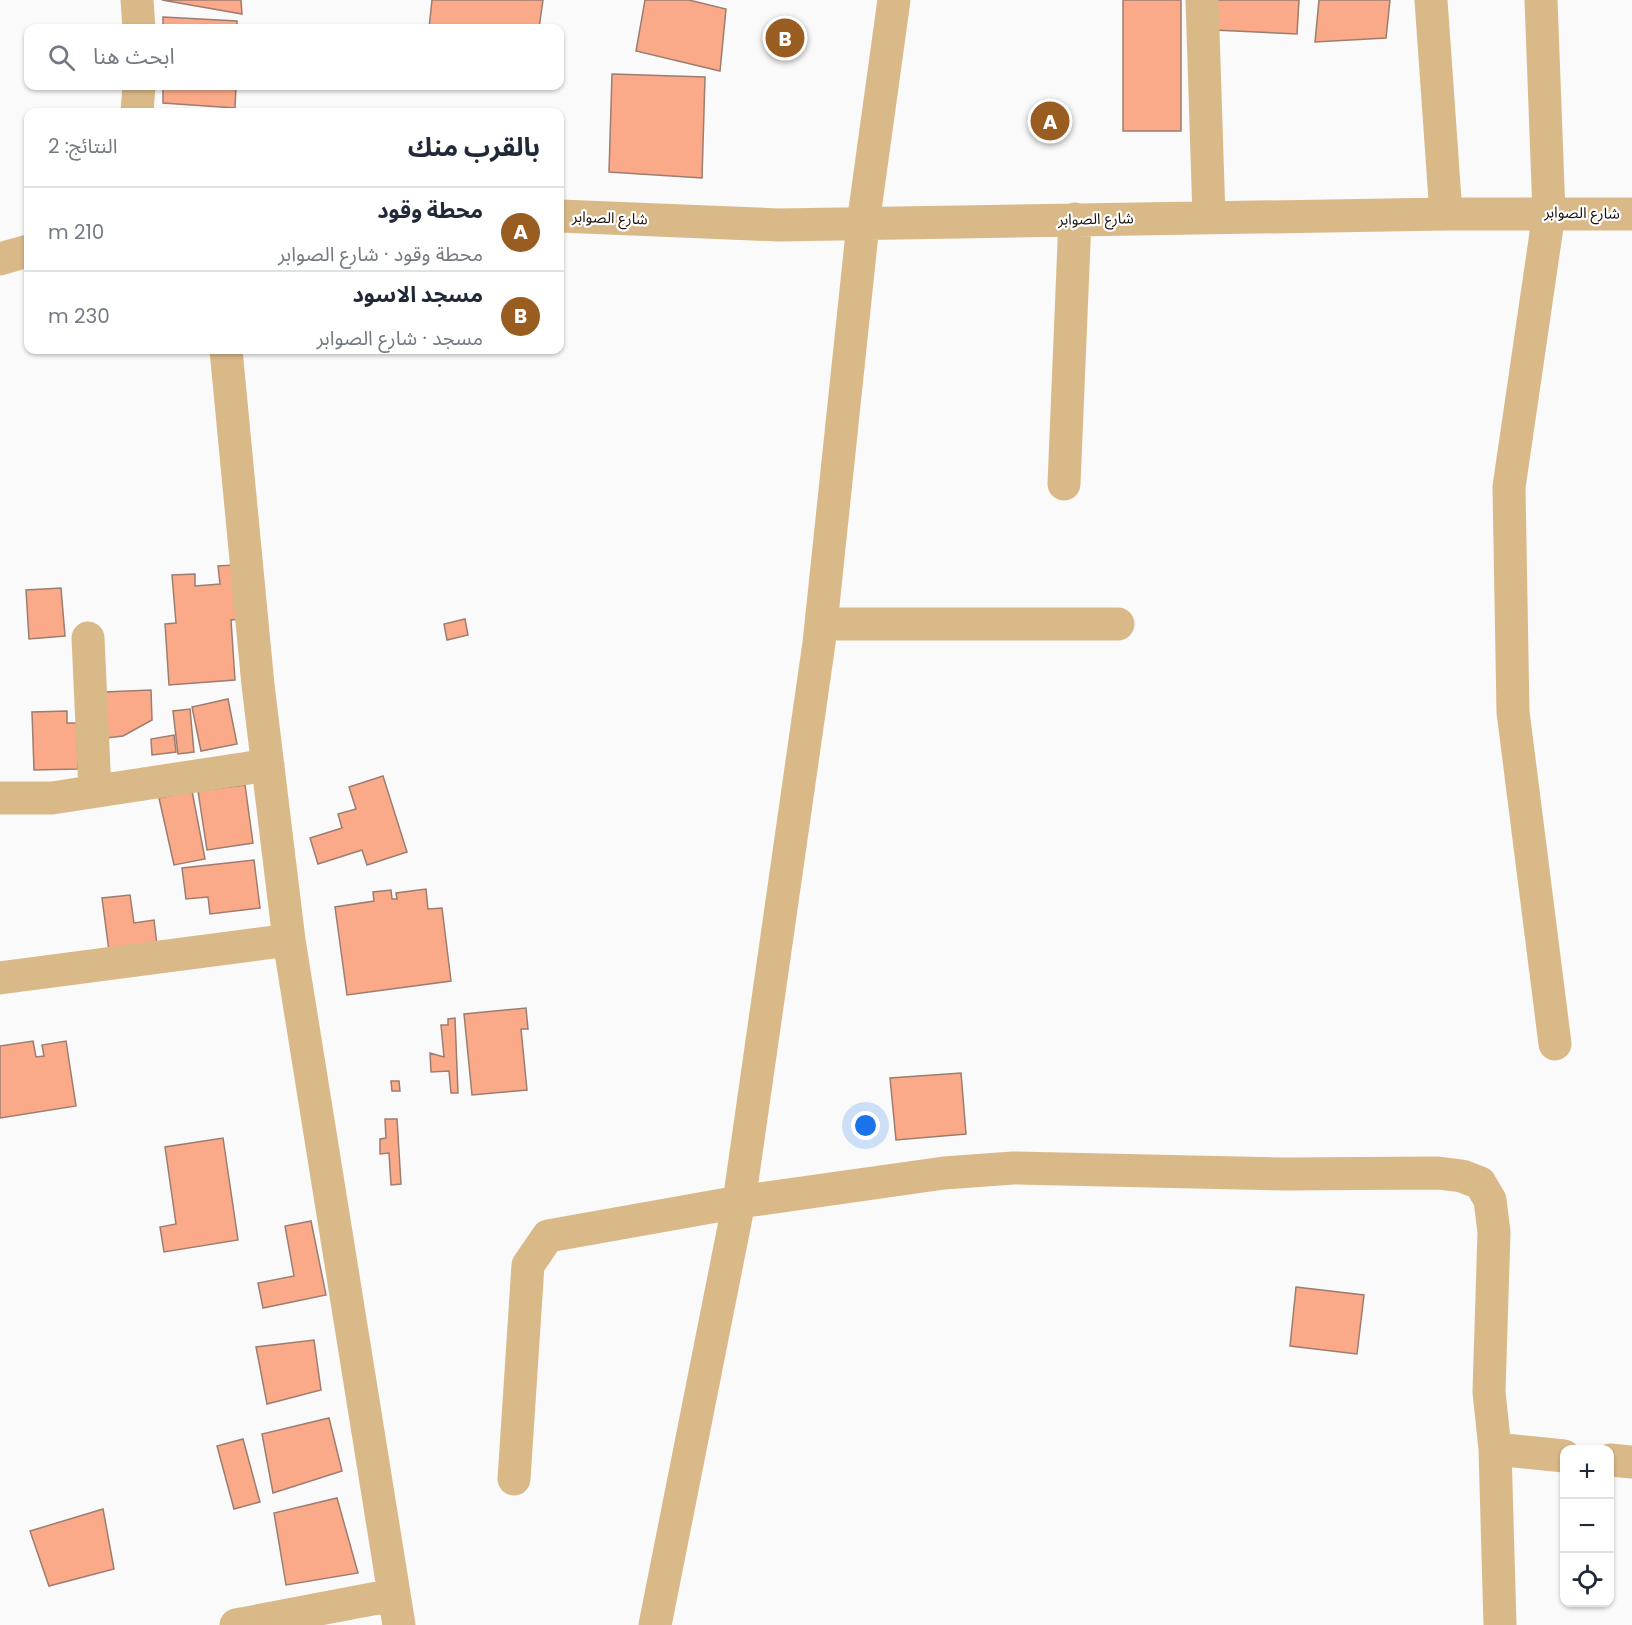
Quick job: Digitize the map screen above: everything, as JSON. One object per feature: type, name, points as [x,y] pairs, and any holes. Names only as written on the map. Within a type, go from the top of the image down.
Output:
[{"type":"street","points":[[137,0],[139,24]]},
{"type":"street","points":[[656,1625],[740,1202],[821,624],[863,224],[894,0]]},
{"type":"street","points":[[1202,0],[1209,217]]},
{"type":"street","points":[[1431,0],[1446,214]]},
{"type":"street","points":[[1541,0],[1549,213],[1509,487],[1513,712],[1556,1044]]},
{"type":"street","points":[[137,108],[139,90]]},
{"type":"street","name":"شارع الصوابر","points":[[564,216],[779,225],[1209,217],[1632,214]]},
{"type":"street","points":[[1064,484],[1075,219]]},
{"type":"street","points":[[0,259],[24,252]]},
{"type":"street","points":[[226,354],[257,673],[289,940],[396,1610],[236,1625]]},
{"type":"street","points":[[821,624],[1118,624]]},
{"type":"street","points":[[88,638],[95,791]]},
{"type":"street","points":[[0,798],[52,798],[268,765]]},
{"type":"street","points":[[0,978],[289,940]]},
{"type":"street","points":[[514,1479],[528,1265],[548,1236],[740,1202],[944,1173],[1013,1168],[1286,1174],[1438,1173],[1462,1176],[1480,1184],[1490,1200],[1494,1232],[1489,1392],[1494,1449],[1500,1625]]},
{"type":"street","points":[[1494,1449],[1560,1456]]},
{"type":"street","points":[[1614,1460],[1632,1462]]},
{"type":"building","points":[[162,0],[241,0],[242,14]]},
{"type":"building","points":[[432,0],[543,0],[540,24],[429,24]]},
{"type":"building","points":[[645,0],[689,0],[726,9],[720,71],[636,51]]},
{"type":"building","points":[[1123,0],[1181,0],[1181,131],[1123,131]]},
{"type":"building","points":[[1215,0],[1299,0],[1297,34],[1214,30]]},
{"type":"building","points":[[1319,0],[1390,0],[1386,38],[1315,42]]},
{"type":"building","points":[[163,17],[237,21],[237,24],[163,24]]},
{"type":"building","points":[[612,74],[705,77],[702,178],[609,172]]},
{"type":"building","points":[[163,90],[236,90],[235,108],[163,103]]},
{"type":"building","points":[[235,565],[239,619],[231,620],[235,680],[169,685],[165,624],[176,623],[172,575],[195,574],[195,586],[220,584],[218,566]]},
{"type":"building","points":[[61,588],[65,636],[29,639],[26,590]]},
{"type":"building","points":[[465,619],[468,635],[447,640],[444,624]]},
{"type":"building","points":[[151,690],[152,720],[123,736],[107,738],[104,692]]},
{"type":"building","points":[[228,699],[237,744],[201,751],[192,707]]},
{"type":"building","points":[[190,709],[194,752],[178,754],[173,711]]},
{"type":"building","points":[[67,711],[67,723],[77,723],[78,769],[34,770],[32,712]]},
{"type":"building","points":[[174,735],[176,752],[152,755],[151,739]]},
{"type":"building","points":[[383,776],[407,852],[367,865],[362,850],[318,864],[310,838],[342,828],[338,814],[356,809],[349,787]]},
{"type":"building","points":[[245,785],[253,843],[207,850],[198,791]]},
{"type":"building","points":[[192,791],[205,859],[174,865],[159,798]]},
{"type":"building","points":[[254,860],[260,908],[210,914],[208,897],[186,899],[182,868]]},
{"type":"building","points":[[426,889],[428,909],[442,908],[451,981],[347,995],[335,907],[374,901],[373,892],[391,890],[392,899],[397,899],[396,893]]},
{"type":"building","points":[[130,895],[134,923],[154,920],[157,945],[109,951],[102,898]]},
{"type":"building","points":[[526,1008],[528,1029],[521,1029],[527,1090],[472,1095],[464,1014]]},
{"type":"building","points":[[455,1018],[458,1093],[451,1093],[449,1071],[431,1072],[430,1053],[444,1057],[441,1025],[448,1025],[448,1019]]},
{"type":"building","points":[[33,1041],[36,1057],[44,1056],[42,1045],[66,1041],[76,1106],[0,1118],[0,1046]]},
{"type":"building","points":[[961,1073],[966,1134],[896,1140],[890,1078]]},
{"type":"building","points":[[391,1081],[399,1081],[400,1091],[392,1091]]},
{"type":"building","points":[[385,1119],[397,1119],[401,1184],[391,1185],[389,1153],[380,1154],[380,1139],[386,1138]]},
{"type":"building","points":[[223,1138],[238,1240],[164,1252],[160,1227],[176,1224],[165,1147]]},
{"type":"building","points":[[311,1221],[326,1295],[263,1308],[258,1283],[294,1276],[285,1226]]},
{"type":"building","points":[[1296,1287],[1364,1295],[1357,1354],[1290,1346]]},
{"type":"building","points":[[314,1340],[321,1390],[267,1404],[256,1347]]},
{"type":"building","points":[[329,1418],[342,1471],[273,1493],[262,1434]]},
{"type":"building","points":[[243,1439],[260,1502],[234,1509],[217,1446]]},
{"type":"building","points":[[337,1498],[358,1573],[286,1585],[274,1513]]},
{"type":"building","points":[[103,1509],[114,1569],[49,1586],[30,1531]]},
{"type":"place","name":"مسجد الاسود","points":[[785,38]]},
{"type":"place","name":"محطة وقود","points":[[1050,121]]}]
